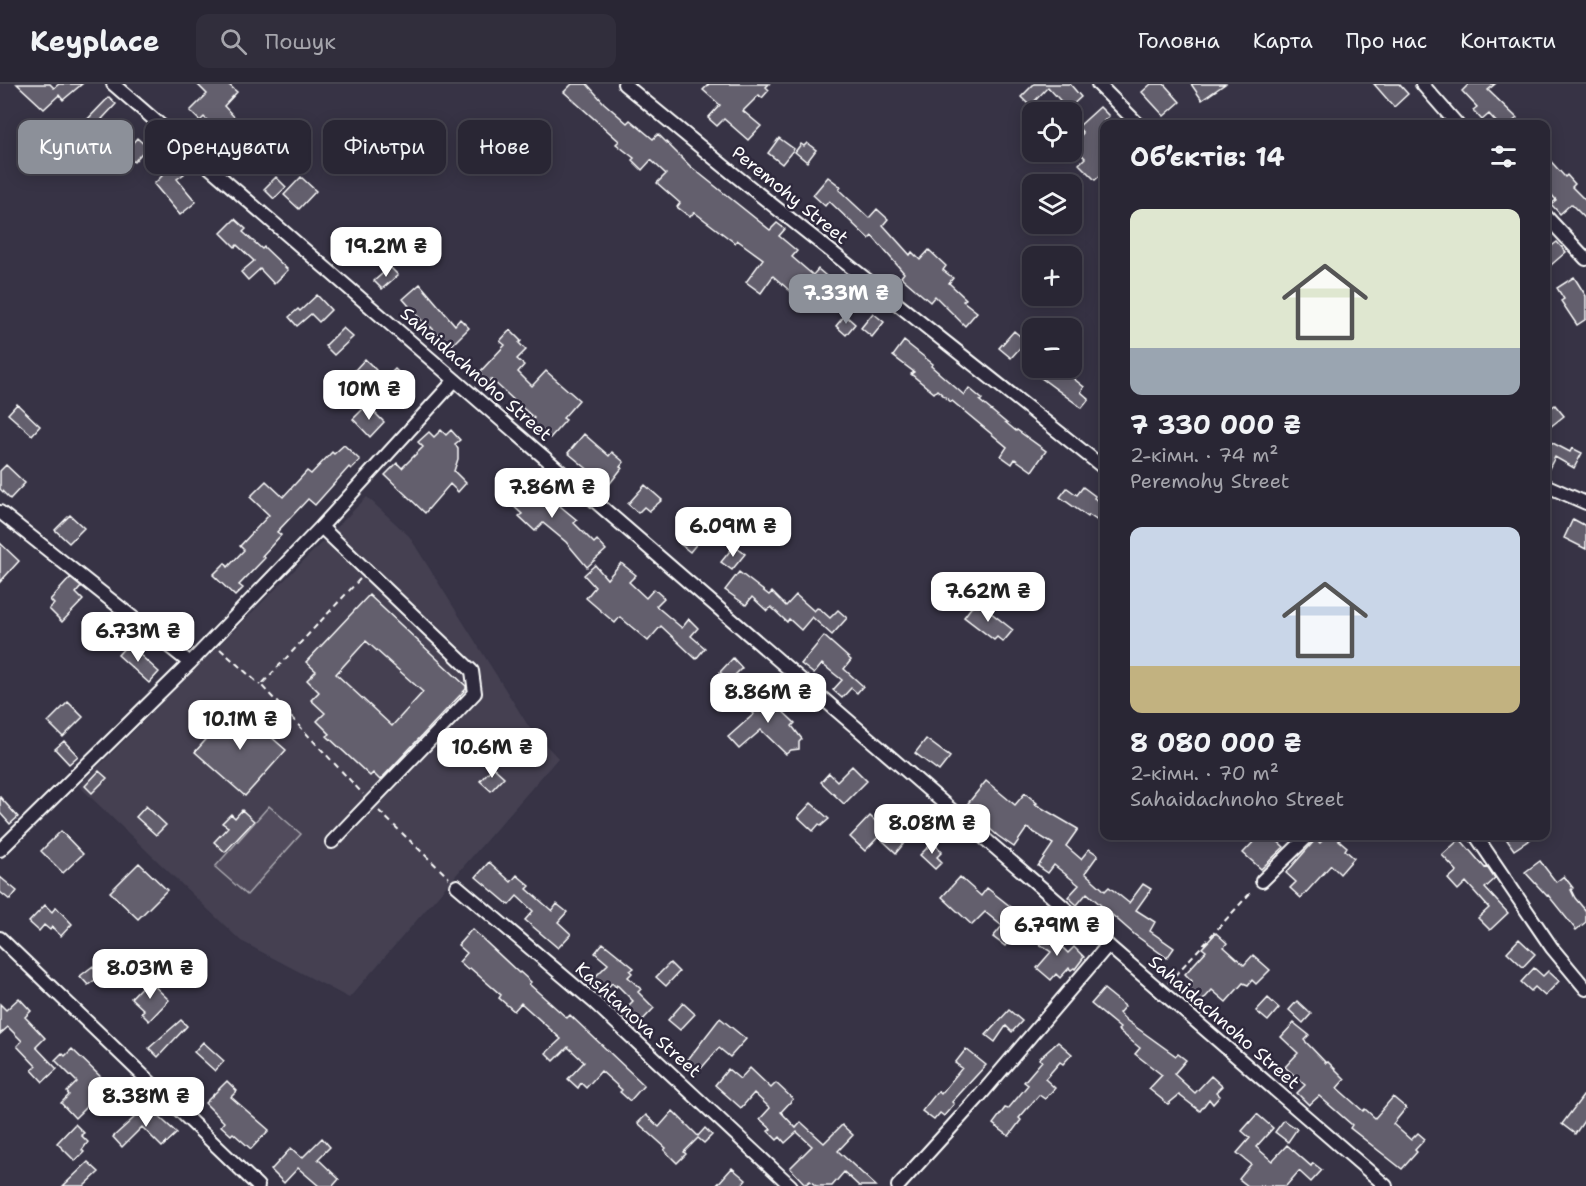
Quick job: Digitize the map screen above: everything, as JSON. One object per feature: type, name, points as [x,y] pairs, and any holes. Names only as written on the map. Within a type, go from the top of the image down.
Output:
[{"type":"street","name":"Sahaidachnoho Street","points":[[113,84],[1386,1186]]},
{"type":"street","name":"Peremohy Street","points":[[624,84],[1100,465]]},
{"type":"street","points":[[1098,84],[1134,120]]},
{"type":"street","points":[[1422,84],[1454,120]]},
{"type":"street","points":[[1550,220],[1586,259]]},
{"type":"street","points":[[0,850],[190,663],[321,527],[455,380]]},
{"type":"street","points":[[1550,487],[1586,503]]},
{"type":"street","points":[[0,512],[190,663]]},
{"type":"street","points":[[321,527],[472,671],[475,693],[332,843]]},
{"type":"street","points":[[1262,881],[1304,840]]},
{"type":"street","points":[[1479,840],[1551,948],[1586,989]]},
{"type":"street","name":"Kashtanova Street","points":[[457,886],[595,1003],[791,1186]]},
{"type":"street","points":[[0,938],[258,1186]]},
{"type":"street","points":[[898,1186],[977,1099],[1108,945]]},
{"type":"path","points":[[263,687],[261,685],[367,571]]},
{"type":"path","points":[[211,641],[263,687],[370,803],[457,886]]},
{"type":"path","points":[[1160,992],[1262,881]]},
{"type":"shaded area","points":[[367,497],[409,536],[529,727],[558,758],[349,998],[241,941],[79,786]]},
{"type":"shaded area","points":[[269,806],[301,834],[247,895],[215,867]]},
{"type":"building","points":[[17,84],[50,84],[54,88],[59,84],[82,84],[63,100],[59,95],[44,109]]},
{"type":"building","points":[[197,84],[228,84],[237,92],[224,106],[237,120],[207,120],[204,117],[199,120],[190,111],[207,94]]},
{"type":"building","points":[[572,84],[587,84],[627,123],[630,120],[653,139],[658,134],[690,166],[770,230],[777,223],[785,229],[779,236],[797,251],[792,257],[813,275],[818,269],[832,281],[812,310],[773,276],[761,293],[746,282],[763,259],[737,240],[735,243],[694,212],[690,217],[677,207],[680,203],[657,183],[666,174],[651,160],[642,170],[632,160],[634,158],[616,144],[619,141],[564,92]]},
{"type":"building","points":[[709,84],[769,84],[766,87],[769,90],[762,98],[759,95],[743,111],[761,126],[748,140],[724,119],[717,126],[708,118],[720,105],[703,90]]},
{"type":"building","points":[[1034,84],[1070,84],[1081,97],[1076,102],[1062,102],[1048,87],[1034,102],[1026,102],[1021,97]]},
{"type":"building","points":[[1151,84],[1164,84],[1180,102],[1164,116],[1142,92]]},
{"type":"building","points":[[1191,84],[1225,84],[1202,100]]},
{"type":"building","points":[[1374,84],[1399,84],[1408,94],[1394,107]]},
{"type":"building","points":[[1469,84],[1495,84],[1488,90],[1517,118],[1494,120],[1489,114],[1482,120],[1473,110],[1477,107],[1462,91]]},
{"type":"building","points":[[109,97],[116,104],[103,120],[87,120]]},
{"type":"building","points":[[1100,107],[1109,116],[1105,120],[1100,120],[1100,176],[1095,180],[1079,164],[1085,158],[1082,155],[1082,123]]},
{"type":"building","points":[[137,138],[145,145],[145,149],[134,162],[133,161],[133,143]]},
{"type":"building","points":[[779,138],[794,149],[782,164],[768,153]]},
{"type":"building","points":[[807,143],[816,150],[807,162],[795,152],[801,144],[804,146]]},
{"type":"building","points":[[1550,160],[1575,184],[1572,187],[1586,201],[1586,219],[1571,204],[1560,214],[1551,204],[1556,200],[1550,193]]},
{"type":"building","points":[[160,174],[184,174],[177,179],[196,202],[180,215],[154,184],[162,176]]},
{"type":"building","points":[[276,177],[286,187],[274,199],[264,189]]},
{"type":"building","points":[[301,177],[316,191],[299,209],[284,195]]},
{"type":"building","points":[[828,177],[841,187],[839,190],[869,218],[877,209],[888,219],[883,225],[910,255],[912,252],[920,260],[929,250],[946,266],[943,270],[953,278],[949,283],[966,299],[963,301],[977,312],[965,326],[935,296],[930,302],[901,277],[904,273],[872,236],[869,239],[829,201],[825,206],[813,195]]},
{"type":"building","points":[[235,219],[246,229],[243,232],[262,249],[264,247],[288,270],[274,284],[260,269],[248,280],[241,272],[254,261],[221,233]]},
{"type":"building","points":[[1557,242],[1566,252],[1551,265],[1550,264],[1550,247]]},
{"type":"building","points":[[390,267],[398,275],[382,289],[374,281]]},
{"type":"building","points":[[1574,277],[1586,296],[1586,319],[1577,325],[1561,301],[1564,299],[1557,288]]},
{"type":"building","points":[[420,284],[455,325],[460,319],[469,328],[450,347],[431,327],[429,329],[403,299]]},
{"type":"building","points":[[317,295],[331,310],[319,322],[311,314],[297,326],[289,317],[298,309],[300,311]]},
{"type":"building","points":[[873,313],[884,322],[872,337],[861,328]]},
{"type":"building","points":[[845,315],[855,324],[846,335],[836,326]]},
{"type":"building","points":[[343,328],[353,337],[334,355],[325,346]]},
{"type":"building","points":[[510,330],[526,350],[517,359],[524,365],[518,372],[532,386],[546,371],[579,400],[550,438],[531,421],[534,418],[491,379],[488,383],[478,374],[505,345],[500,341]]},
{"type":"building","points":[[1014,331],[1022,338],[1022,346],[1011,358],[999,348]]},
{"type":"building","points":[[904,341],[933,364],[931,366],[964,395],[969,388],[982,399],[980,401],[1016,431],[1046,451],[1032,471],[1015,459],[1012,464],[1001,456],[1007,447],[952,401],[937,390],[934,393],[911,374],[914,372],[893,356]]},
{"type":"building","points":[[365,359],[376,370],[366,380],[355,370]]},
{"type":"building","points":[[395,369],[405,379],[399,385],[411,398],[403,406],[380,384]]},
{"type":"building","points":[[1041,378],[1073,378],[1084,387],[1081,392],[1089,399],[1082,408]]},
{"type":"building","points":[[17,404],[40,426],[32,435],[8,414]]},
{"type":"building","points":[[367,405],[384,422],[370,437],[353,419]]},
{"type":"building","points":[[1555,405],[1564,416],[1550,427],[1550,408]]},
{"type":"building","points":[[441,430],[446,435],[451,430],[460,440],[455,444],[458,449],[458,459],[454,471],[466,483],[458,492],[450,484],[425,513],[385,475],[397,463],[402,468],[423,447],[418,442],[429,432],[434,437]]},
{"type":"building","points":[[584,434],[609,456],[612,452],[624,462],[608,486],[568,453]]},
{"type":"building","points":[[1550,442],[1570,452],[1572,448],[1582,453],[1574,468],[1555,457],[1550,466]]},
{"type":"building","points":[[344,445],[360,460],[351,469],[349,467],[315,505],[308,499],[277,532],[281,535],[262,556],[265,558],[239,585],[243,588],[235,596],[213,575],[225,563],[228,567],[244,550],[240,546],[269,515],[250,497],[266,481],[283,497],[307,471],[311,474],[332,452],[334,454]]},
{"type":"building","points":[[6,465],[25,483],[10,499],[0,489],[0,471]]},
{"type":"building","points":[[512,471],[545,503],[554,493],[564,501],[560,506],[577,520],[574,523],[594,543],[597,540],[606,550],[587,567],[566,542],[543,523],[535,531],[519,516],[522,514],[509,502],[515,496],[501,481]]},
{"type":"building","points":[[645,485],[662,500],[649,511],[644,507],[638,513],[628,504]]},
{"type":"building","points":[[1083,487],[1095,496],[1094,498],[1100,502],[1100,522],[1089,515],[1088,517],[1060,497],[1067,488],[1077,495]]},
{"type":"building","points":[[70,515],[84,528],[69,543],[55,530]]},
{"type":"building","points":[[1573,519],[1586,526],[1586,549],[1564,538]]},
{"type":"building","points":[[693,528],[703,536],[690,552],[680,544]]},
{"type":"building","points":[[0,543],[19,561],[0,582]]},
{"type":"building","points":[[734,546],[745,554],[732,570],[721,562]]},
{"type":"building","points":[[621,563],[636,575],[629,582],[646,598],[654,589],[664,598],[656,606],[682,628],[689,619],[698,628],[691,636],[705,648],[696,659],[661,626],[648,641],[620,617],[615,623],[586,598],[595,587],[584,575],[595,565],[607,579]]},
{"type":"building","points":[[739,572],[769,595],[772,592],[786,606],[796,595],[814,611],[817,608],[820,609],[830,618],[838,610],[847,618],[832,635],[812,617],[801,630],[789,619],[787,622],[771,607],[767,611],[752,597],[746,605],[725,590]]},
{"type":"building","points":[[70,578],[81,587],[76,593],[83,600],[62,622],[49,609],[54,604],[50,600]]},
{"type":"building","points":[[369,595],[466,686],[466,689],[380,780],[373,773],[370,776],[327,736],[330,734],[317,721],[325,713],[311,700],[319,692],[307,680],[316,671],[306,662]],"holes":[[[366,641],[423,692],[392,726],[336,674]]]},
{"type":"building","points":[[976,601],[1013,630],[1003,642],[997,637],[994,640],[964,617]]},
{"type":"building","points":[[824,636],[851,660],[844,669],[863,686],[857,693],[851,688],[842,698],[833,690],[842,680],[822,664],[814,674],[801,664]]},
{"type":"building","points":[[128,644],[159,672],[149,683],[118,655]]},
{"type":"building","points":[[733,658],[742,668],[729,681],[720,672]]},
{"type":"building","points":[[765,686],[780,700],[776,705],[795,723],[792,726],[802,739],[799,742],[799,749],[791,750],[786,754],[761,730],[739,749],[728,737],[754,714],[746,705]]},
{"type":"building","points":[[68,702],[83,717],[63,737],[48,722]]},
{"type":"building","points":[[236,706],[286,750],[245,796],[195,752]]},
{"type":"building","points":[[926,739],[950,757],[939,771],[915,753]]},
{"type":"building","points":[[64,741],[78,756],[69,764],[55,749]]},
{"type":"building","points":[[852,766],[867,781],[844,804],[821,782],[829,773],[837,781]]},
{"type":"building","points":[[493,767],[504,777],[491,791],[480,781]]},
{"type":"building","points":[[99,771],[107,778],[92,793],[85,786]]},
{"type":"building","points":[[986,781],[1015,805],[1025,793],[1037,803],[1035,804],[1078,829],[1066,846],[1081,859],[1089,849],[1098,855],[1085,873],[1105,891],[1109,887],[1129,903],[1143,884],[1151,889],[1136,910],[1155,922],[1150,931],[1174,948],[1167,958],[1135,935],[1087,893],[1077,905],[1068,897],[1079,885],[1054,865],[1048,873],[1038,866],[1053,844],[1027,828],[1014,847],[965,807]]},
{"type":"building","points":[[0,797],[18,817],[10,824],[0,813]]},
{"type":"building","points":[[811,803],[829,819],[821,826],[819,824],[813,831],[798,817]]},
{"type":"building","points":[[146,806],[166,825],[156,835],[136,817]]},
{"type":"building","points":[[242,810],[254,821],[225,852],[214,842],[228,827],[222,823],[231,814],[235,818]]},
{"type":"building","points":[[906,813],[916,822],[911,828],[914,831],[896,853],[882,840]]},
{"type":"building","points":[[870,816],[885,830],[865,851],[850,837]]},
{"type":"building","points":[[61,831],[83,854],[63,873],[41,851]]},
{"type":"building","points":[[1255,840],[1276,840],[1284,847],[1261,869],[1243,853]]},
{"type":"building","points":[[1315,840],[1320,843],[1323,840],[1339,840],[1354,858],[1340,874],[1331,865],[1301,898],[1290,888],[1296,882],[1286,873]]},
{"type":"building","points":[[1461,840],[1485,868],[1487,867],[1495,879],[1485,888],[1508,913],[1490,930],[1478,918],[1489,908],[1466,882],[1458,890],[1448,879],[1457,871],[1442,855]]},
{"type":"building","points":[[1507,840],[1529,840],[1514,850]]},
{"type":"building","points":[[933,842],[942,852],[937,857],[942,862],[935,869],[920,855]]},
{"type":"building","points":[[1540,861],[1556,882],[1564,876],[1573,888],[1571,890],[1575,898],[1586,911],[1586,922],[1576,930],[1548,895],[1525,872]]},
{"type":"building","points":[[489,862],[511,882],[517,875],[530,886],[527,889],[552,911],[557,904],[567,912],[558,922],[571,934],[558,948],[525,920],[533,911],[517,896],[509,905],[476,877]]},
{"type":"building","points":[[139,863],[167,890],[138,919],[110,892]]},
{"type":"building","points":[[0,877],[17,891],[10,900],[0,892]]},
{"type":"building","points":[[960,877],[981,896],[987,888],[1025,918],[1010,935],[1012,937],[1005,946],[993,937],[1002,926],[985,912],[972,925],[942,897]]},
{"type":"building","points":[[45,905],[52,912],[56,907],[72,924],[61,936],[52,927],[50,930],[44,925],[39,931],[29,922]]},
{"type":"building","points":[[472,929],[531,982],[529,984],[567,1018],[570,1015],[644,1085],[630,1101],[620,1092],[622,1090],[601,1071],[586,1088],[581,1083],[578,1088],[568,1079],[584,1062],[568,1047],[554,1061],[546,1053],[561,1039],[521,1003],[514,1011],[499,998],[501,995],[470,968],[468,970],[459,962],[467,953],[458,945]]},
{"type":"building","points":[[1044,929],[1052,934],[1051,936],[1068,953],[1074,947],[1084,957],[1075,969],[1069,968],[1060,978],[1056,974],[1051,980],[1037,968],[1051,952],[1035,941]]},
{"type":"building","points":[[1216,933],[1227,943],[1224,947],[1244,965],[1253,955],[1270,970],[1256,984],[1252,980],[1248,985],[1243,983],[1226,1002],[1212,990],[1196,1008],[1188,1001],[1191,998],[1183,991],[1192,981],[1185,974],[1206,951],[1202,948]]},
{"type":"building","points":[[1519,939],[1535,954],[1523,967],[1507,952]]},
{"type":"building","points":[[603,943],[634,968],[628,977],[641,989],[638,992],[654,1008],[639,1024],[635,1019],[631,1023],[621,1013],[633,1001],[617,985],[616,987],[612,983],[604,992],[592,980],[608,964],[595,953]]},
{"type":"building","points":[[670,963],[679,972],[666,986],[656,977]]},
{"type":"building","points":[[93,966],[100,976],[88,985],[80,976]]},
{"type":"building","points":[[1534,968],[1543,976],[1548,971],[1559,981],[1545,996],[1535,987],[1531,991],[1521,982]]},
{"type":"building","points":[[148,980],[169,1000],[149,1021],[141,1013],[144,1010],[131,998]]},
{"type":"building","points":[[1104,989],[1125,1006],[1119,1013],[1126,1020],[1176,1056],[1178,1054],[1186,1060],[1174,1074],[1195,1093],[1211,1076],[1222,1086],[1216,1092],[1220,1096],[1213,1104],[1209,1099],[1200,1111],[1179,1095],[1168,1104],[1149,1089],[1162,1075],[1135,1054],[1140,1048],[1091,1004]]},
{"type":"building","points":[[19,998],[31,1011],[25,1017],[45,1038],[36,1047],[57,1069],[43,1082],[32,1070],[36,1066],[17,1046],[22,1041],[8,1027],[0,1034],[0,1004],[6,1010]]},
{"type":"building","points":[[1268,998],[1279,1008],[1268,1021],[1256,1011]]},
{"type":"building","points":[[1297,1001],[1311,1014],[1303,1023],[1289,1010]]},
{"type":"building","points":[[683,1003],[695,1014],[680,1030],[668,1020]]},
{"type":"building","points":[[1009,1010],[1022,1021],[1012,1032],[1006,1026],[995,1042],[986,1035]]},
{"type":"building","points":[[720,1018],[746,1039],[730,1057],[719,1048],[698,1072],[686,1062]]},
{"type":"building","points":[[181,1020],[187,1026],[158,1057],[149,1048]]},
{"type":"building","points":[[1294,1023],[1309,1035],[1304,1040],[1345,1079],[1337,1088],[1363,1111],[1365,1109],[1375,1118],[1393,1097],[1406,1108],[1393,1124],[1411,1140],[1418,1133],[1425,1139],[1402,1169],[1350,1128],[1352,1125],[1319,1096],[1309,1105],[1297,1093],[1305,1085],[1285,1067],[1298,1053],[1281,1037]]},
{"type":"building","points":[[203,1042],[224,1061],[215,1071],[194,1052]]},
{"type":"building","points":[[1058,1042],[1072,1054],[1063,1064],[1060,1062],[1045,1079],[1055,1088],[1045,1099],[1039,1095],[1019,1118],[1021,1120],[1009,1136],[993,1124],[1028,1085],[1024,1082],[1042,1061],[1039,1059]]},
{"type":"building","points":[[72,1049],[104,1080],[87,1096],[92,1101],[75,1118],[61,1103],[69,1095],[67,1092],[77,1082],[55,1060],[62,1053],[65,1056]]},
{"type":"building","points":[[966,1049],[986,1065],[952,1102],[954,1104],[944,1116],[940,1113],[934,1120],[922,1111],[938,1091],[941,1094],[962,1068],[955,1063]]},
{"type":"building","points":[[750,1068],[771,1088],[776,1083],[793,1099],[781,1112],[796,1128],[801,1122],[824,1143],[842,1125],[853,1135],[838,1151],[876,1186],[859,1186],[844,1172],[832,1186],[816,1186],[810,1181],[804,1183],[790,1168],[812,1146],[797,1132],[785,1143],[780,1137],[777,1140],[768,1131],[771,1129],[760,1119],[770,1108],[754,1093],[741,1108],[715,1085],[728,1069],[740,1079]]},
{"type":"building","points":[[227,1081],[237,1091],[231,1097],[269,1130],[251,1149],[221,1126],[224,1122],[205,1103]]},
{"type":"building","points":[[1586,1092],[1586,1118],[1575,1134],[1562,1124]]},
{"type":"building","points":[[147,1106],[177,1133],[162,1147],[142,1127],[122,1147],[113,1137]]},
{"type":"building","points":[[673,1111],[698,1136],[705,1128],[712,1135],[704,1143],[698,1138],[677,1163],[664,1150],[666,1148],[638,1123],[646,1115],[659,1127]]},
{"type":"building","points":[[1257,1114],[1273,1128],[1256,1147],[1272,1161],[1287,1145],[1311,1166],[1313,1163],[1322,1170],[1311,1182],[1299,1171],[1286,1186],[1248,1186],[1239,1179],[1251,1164],[1237,1153],[1250,1138],[1242,1131]]},
{"type":"building","points":[[1284,1120],[1297,1129],[1288,1142],[1275,1132]]},
{"type":"building","points":[[75,1124],[84,1133],[81,1135],[88,1142],[82,1150],[84,1152],[75,1161],[57,1143]]},
{"type":"building","points":[[322,1138],[330,1147],[318,1159],[339,1179],[333,1186],[319,1186],[298,1168],[284,1183],[271,1170],[291,1148],[302,1158]]},
{"type":"building","points":[[88,1162],[99,1172],[84,1186],[63,1186]]},
{"type":"building","points":[[732,1168],[746,1180],[741,1186],[716,1186]]}]
